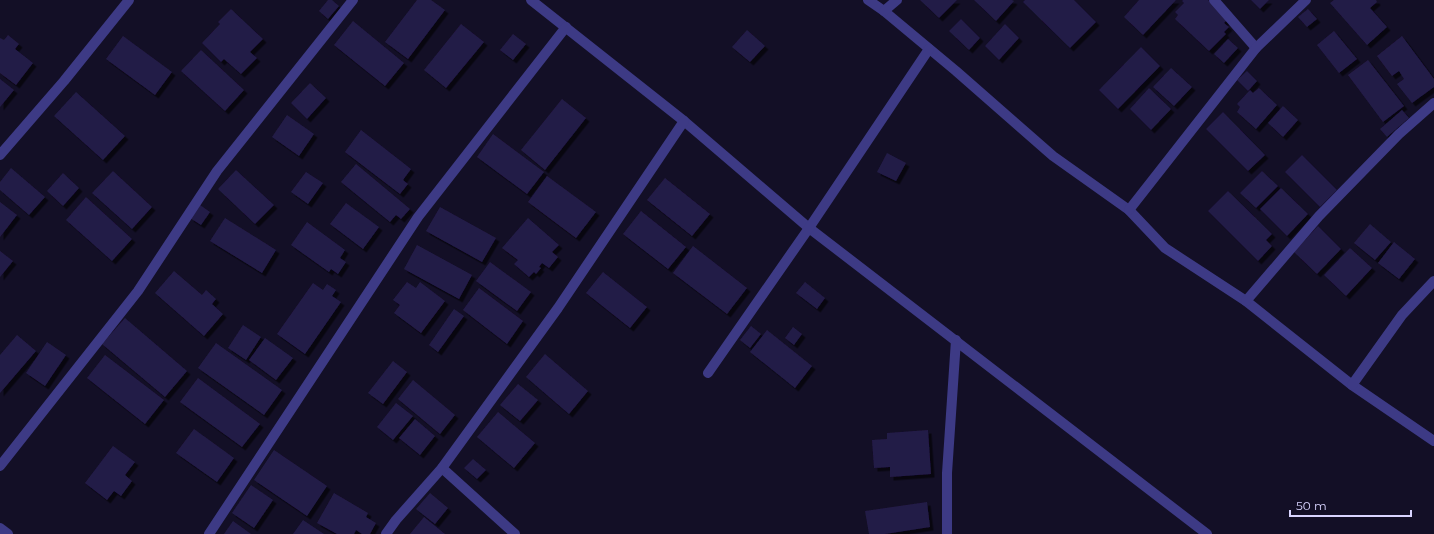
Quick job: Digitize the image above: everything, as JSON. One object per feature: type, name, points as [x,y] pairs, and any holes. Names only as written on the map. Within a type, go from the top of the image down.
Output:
[{"type":"street","points":[[0,155],[64,81],[129,0]]},
{"type":"street","points":[[0,466],[138,291],[217,170],[353,0]]},
{"type":"street","points":[[868,0],[884,11],[1053,156],[1130,210],[1165,248],[1246,301],[1352,385],[1434,441]]},
{"type":"street","points":[[884,11],[897,0]]},
{"type":"street","points":[[1214,0],[1256,48]]},
{"type":"street","points":[[1130,210],[1256,48],[1306,0]]},
{"type":"street","points":[[535,1],[684,121],[809,228],[1208,534]]},
{"type":"street","points":[[209,534],[418,217],[566,27]]},
{"type":"street","points":[[708,373],[809,228],[929,49]]},
{"type":"street","points":[[1246,301],[1319,216],[1399,134],[1434,103]]},
{"type":"street","points":[[386,534],[396,520],[442,468],[558,308],[684,121]]},
{"type":"street","points":[[1352,385],[1402,315],[1434,281]]},
{"type":"street","points":[[947,534],[947,473],[956,340]]},
{"type":"street","points":[[442,468],[515,534]]},
{"type":"street","points":[[0,528],[8,534]]},
{"type":"building","points":[[328,0],[332,0],[339,6],[328,19],[319,11]]},
{"type":"building","points":[[417,0],[431,0],[445,10],[408,59],[385,42]]},
{"type":"building","points":[[920,0],[957,0],[939,18]]},
{"type":"building","points":[[974,0],[1012,0],[1014,1],[996,21]]},
{"type":"building","points":[[1025,0],[1074,0],[1096,22],[1070,48],[1023,2]]},
{"type":"building","points":[[1139,0],[1176,0],[1143,35],[1124,17]]},
{"type":"building","points":[[1208,0],[1228,19],[1224,23],[1229,27],[1224,32],[1226,34],[1209,51],[1175,19],[1178,15],[1175,12],[1184,3],[1182,1]]},
{"type":"building","points":[[1251,0],[1269,0],[1260,9]]},
{"type":"building","points":[[1334,0],[1376,0],[1377,2],[1370,8],[1387,27],[1367,45],[1330,3]]},
{"type":"building","points":[[231,9],[263,39],[250,52],[257,58],[241,74],[224,59],[221,62],[202,43],[220,24],[218,22]]},
{"type":"building","points":[[1308,9],[1317,19],[1307,27],[1298,17]]},
{"type":"building","points":[[961,19],[980,38],[969,50],[949,31]]},
{"type":"building","points":[[353,21],[404,63],[385,86],[334,45]]},
{"type":"building","points":[[461,24],[484,42],[446,88],[424,70]]},
{"type":"building","points":[[1005,24],[1019,38],[999,60],[985,46]]},
{"type":"building","points":[[747,30],[765,46],[750,62],[732,47]]},
{"type":"building","points":[[1334,31],[1357,59],[1339,73],[1317,45]]},
{"type":"building","points":[[513,34],[526,44],[513,60],[500,50]]},
{"type":"building","points":[[8,35],[19,44],[15,49],[33,63],[16,85],[0,73],[0,38],[4,40]]},
{"type":"building","points":[[123,36],[172,72],[155,95],[106,59]]},
{"type":"building","points":[[1402,36],[1434,79],[1434,87],[1412,103],[1397,84],[1404,79],[1399,71],[1392,76],[1377,56]]},
{"type":"building","points":[[1228,39],[1238,48],[1224,63],[1214,54]]},
{"type":"building","points":[[1141,47],[1160,66],[1118,109],[1099,90]]},
{"type":"building","points":[[201,50],[244,90],[225,111],[181,71]]},
{"type":"building","points":[[1368,60],[1404,106],[1383,122],[1348,75]]},
{"type":"building","points":[[1171,68],[1192,87],[1174,106],[1153,87]]},
{"type":"building","points":[[1247,71],[1257,81],[1248,91],[1237,80]]},
{"type":"building","points":[[0,79],[14,90],[0,107]]},
{"type":"building","points":[[310,83],[326,98],[307,119],[291,103]]},
{"type":"building","points":[[1149,88],[1171,109],[1151,130],[1130,109]]},
{"type":"building","points":[[1259,88],[1277,105],[1256,129],[1237,112],[1240,107],[1237,104],[1250,90],[1253,93]]},
{"type":"building","points":[[76,92],[125,136],[103,160],[54,116]]},
{"type":"building","points":[[562,99],[586,118],[545,170],[521,150]]},
{"type":"building","points":[[1283,106],[1298,120],[1283,137],[1268,123]]},
{"type":"building","points":[[1402,110],[1409,118],[1387,137],[1380,129]]},
{"type":"building","points":[[1223,112],[1265,155],[1248,171],[1206,129]]},
{"type":"building","points":[[287,115],[314,134],[299,156],[272,137]]},
{"type":"building","points":[[361,130],[411,169],[403,180],[408,184],[400,194],[345,152]]},
{"type":"building","points":[[493,134],[544,172],[527,194],[477,157]]},
{"type":"building","points":[[887,153],[906,163],[896,181],[877,172]]},
{"type":"building","points":[[1302,155],[1337,190],[1320,207],[1285,172]]},
{"type":"building","points":[[356,164],[410,209],[401,219],[396,215],[390,222],[341,182]]},
{"type":"building","points":[[11,168],[45,197],[29,215],[0,190],[0,182]]},
{"type":"building","points":[[236,170],[274,205],[255,224],[218,189]]},
{"type":"building","points":[[113,171],[152,207],[132,229],[92,193]]},
{"type":"building","points":[[1262,171],[1278,186],[1256,208],[1240,193]]},
{"type":"building","points":[[306,172],[323,183],[308,204],[291,192]]},
{"type":"building","points":[[63,173],[79,188],[63,206],[47,191]]},
{"type":"building","points":[[547,176],[596,212],[576,238],[528,202]]},
{"type":"building","points":[[665,178],[710,214],[692,236],[647,200]]},
{"type":"building","points":[[1281,188],[1308,214],[1287,236],[1260,209]]},
{"type":"building","points":[[1228,191],[1272,234],[1266,240],[1272,246],[1258,261],[1208,211]]},
{"type":"building","points":[[86,197],[132,239],[112,261],[66,220]]},
{"type":"building","points":[[0,202],[17,215],[0,237]]},
{"type":"building","points":[[346,203],[379,227],[363,249],[330,224]]},
{"type":"building","points":[[200,205],[210,212],[201,225],[190,218]]},
{"type":"building","points":[[440,207],[496,238],[482,262],[426,231]]},
{"type":"building","points":[[641,211],[686,247],[668,269],[623,234]]},
{"type":"building","points":[[225,218],[276,250],[262,273],[210,241]]},
{"type":"building","points":[[528,218],[559,245],[552,252],[558,257],[549,268],[542,263],[539,267],[541,268],[536,274],[534,272],[529,277],[514,264],[518,260],[502,248]]},
{"type":"building","points":[[307,222],[345,250],[340,258],[346,262],[338,274],[331,269],[329,272],[291,245]]},
{"type":"building","points":[[1370,224],[1391,242],[1375,260],[1354,243]]},
{"type":"building","points":[[1318,226],[1341,249],[1317,274],[1294,252]]},
{"type":"building","points":[[1394,242],[1415,259],[1399,279],[1378,263]]},
{"type":"building","points":[[417,245],[472,275],[459,299],[404,269]]},
{"type":"building","points":[[693,246],[747,288],[727,314],[673,273]]},
{"type":"building","points":[[1350,248],[1372,268],[1346,296],[1324,275]]},
{"type":"building","points":[[0,251],[13,261],[0,277]]},
{"type":"building","points":[[490,262],[531,292],[517,311],[476,281]]},
{"type":"building","points":[[174,271],[202,295],[206,290],[216,299],[212,304],[223,314],[204,336],[155,293]]},
{"type":"building","points":[[603,272],[647,307],[630,328],[586,293]]},
{"type":"building","points":[[407,282],[416,288],[420,282],[445,301],[421,333],[394,313],[400,305],[393,300]]},
{"type":"building","points":[[805,282],[825,298],[817,309],[796,293]]},
{"type":"building","points":[[313,283],[323,290],[327,284],[336,290],[332,296],[341,302],[305,354],[277,334]]},
{"type":"building","points":[[479,288],[523,321],[507,344],[463,310]]},
{"type":"building","points":[[454,309],[464,316],[438,352],[429,345]]},
{"type":"building","points":[[125,318],[187,371],[165,397],[102,344]]},
{"type":"building","points":[[243,325],[261,337],[246,360],[228,348]]},
{"type":"building","points":[[751,326],[761,334],[750,348],[740,340]]},
{"type":"building","points":[[793,327],[802,334],[794,345],[785,338]]},
{"type":"building","points":[[767,330],[812,366],[795,388],[750,352]]},
{"type":"building","points":[[17,335],[36,351],[0,393],[0,355]]},
{"type":"building","points":[[265,338],[293,358],[276,380],[249,360]]},
{"type":"building","points":[[47,342],[66,355],[45,386],[26,373]]},
{"type":"building","points":[[216,343],[282,390],[264,415],[198,368]]},
{"type":"building","points":[[545,354],[588,391],[569,414],[526,377]]},
{"type":"building","points":[[105,355],[164,400],[145,424],[87,378]]},
{"type":"building","points":[[393,361],[407,372],[383,404],[368,393]]},
{"type":"building","points":[[198,378],[260,424],[242,447],[180,402]]},
{"type":"building","points":[[413,380],[455,415],[440,434],[398,399]]},
{"type":"building","points":[[518,384],[538,400],[520,421],[500,405]]},
{"type":"building","points":[[396,403],[413,416],[393,440],[377,427]]},
{"type":"building","points":[[498,412],[535,443],[514,468],[477,437]]},
{"type":"building","points":[[415,419],[435,436],[420,455],[399,438]]},
{"type":"building","points":[[194,429],[234,458],[217,482],[176,453]]},
{"type":"building","points":[[928,430],[931,474],[890,477],[890,467],[874,468],[872,440],[887,439],[887,433]]},
{"type":"building","points":[[113,446],[135,462],[125,475],[132,481],[121,496],[114,491],[107,500],[85,483]]},
{"type":"building","points":[[274,450],[327,486],[307,516],[254,480]]},
{"type":"building","points":[[473,459],[486,470],[477,479],[464,468]]},
{"type":"building","points":[[251,485],[273,500],[254,528],[232,513]]},
{"type":"building","points":[[334,493],[368,513],[366,517],[376,523],[370,534],[362,534],[356,530],[354,534],[337,534],[317,523]]},
{"type":"building","points":[[430,493],[448,508],[435,524],[416,509]]},
{"type":"building","points":[[927,502],[930,527],[885,534],[869,534],[865,511]]},
{"type":"building","points":[[424,517],[445,534],[410,534]]},
{"type":"building","points":[[303,520],[324,534],[293,534]]},
{"type":"building","points":[[233,521],[251,534],[224,534]]}]
